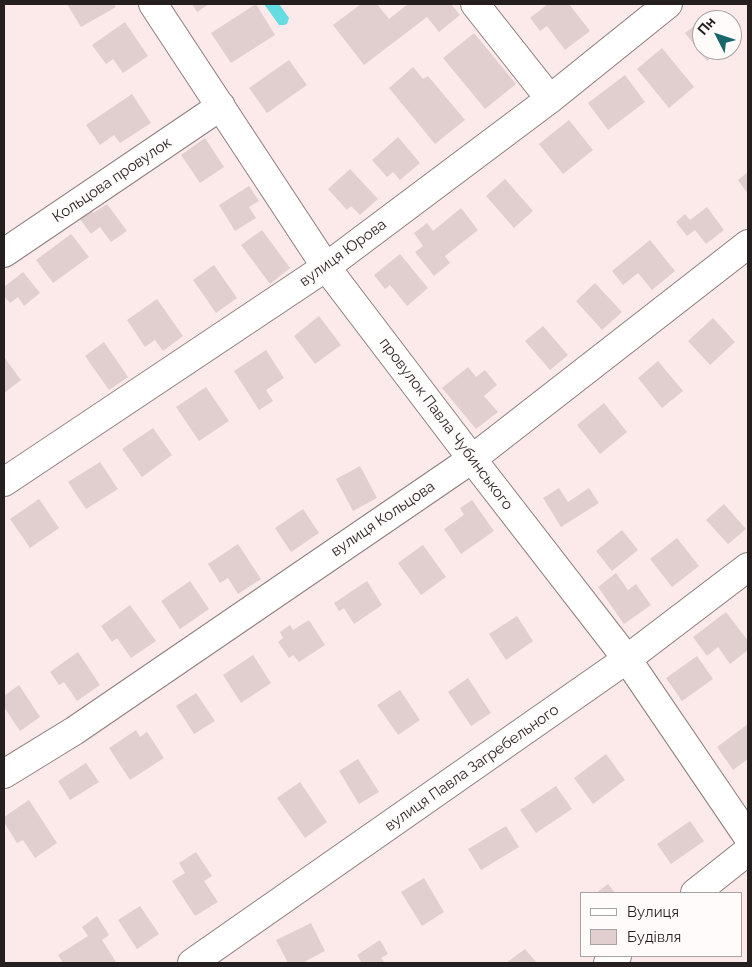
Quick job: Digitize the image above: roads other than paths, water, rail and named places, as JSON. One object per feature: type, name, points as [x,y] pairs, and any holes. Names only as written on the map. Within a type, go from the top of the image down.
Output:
[{"type":"street","name":"провулок Павла Чубинського","points":[[153,4],[326,267],[627,659],[748,837]]},
{"type":"street","points":[[476,4],[550,99]]},
{"type":"street","name":"вулиця Юрова","points":[[4,482],[326,267],[550,99],[668,4]]},
{"type":"street","name":"Кольцова провулок","points":[[4,253],[221,106]]},
{"type":"street","name":"вулиця Кольцова","points":[[4,774],[74,731],[472,459],[748,244]]},
{"type":"street","name":"вулиця Павла Загребельного","points":[[192,963],[627,659],[748,567]]},
{"type":"street","points":[[696,892],[748,851]]},
{"type":"water","points":[[264,4],[279,4],[289,18],[287,24],[279,25]]}]
